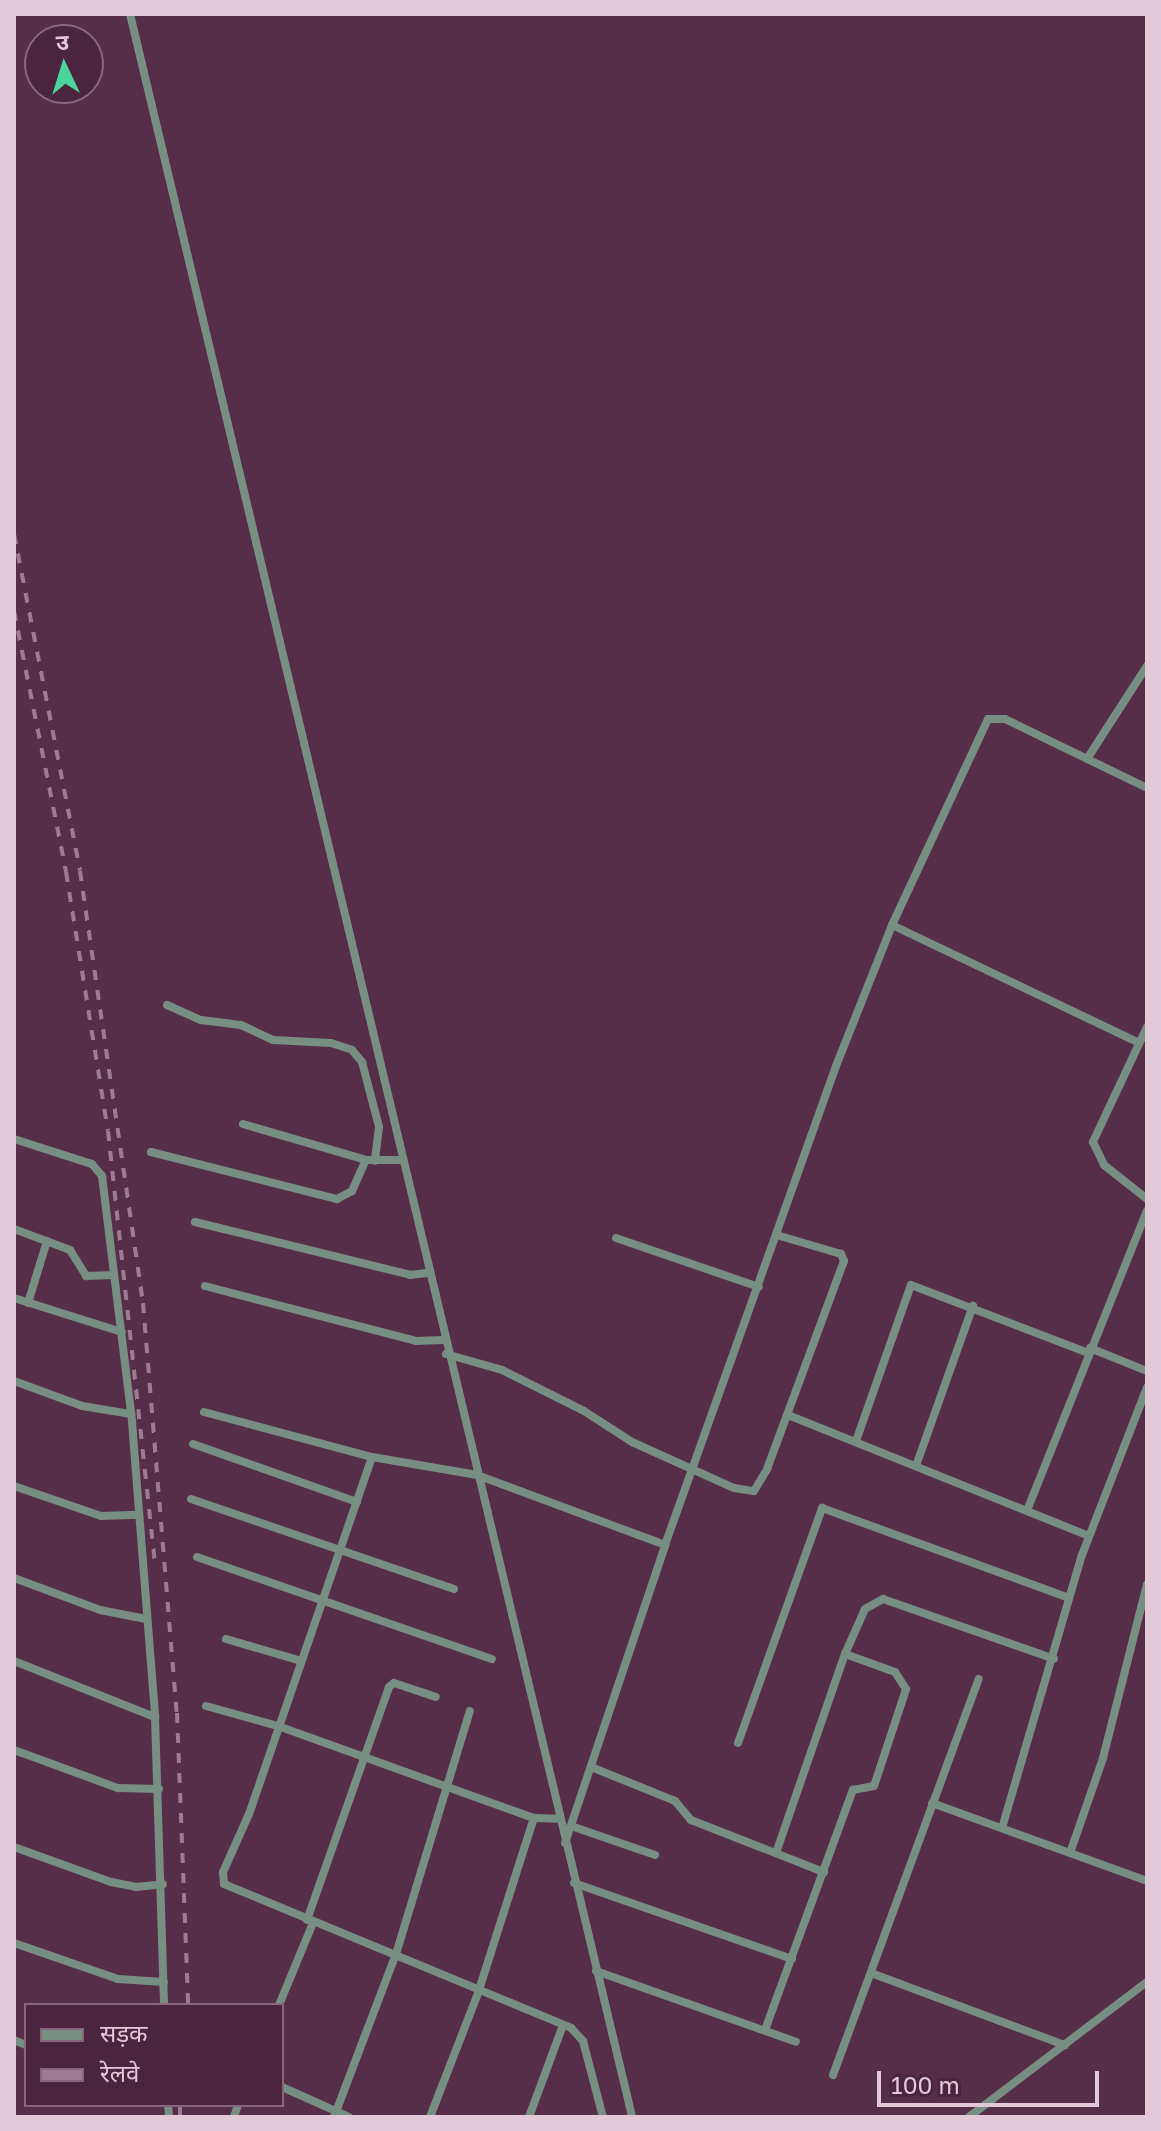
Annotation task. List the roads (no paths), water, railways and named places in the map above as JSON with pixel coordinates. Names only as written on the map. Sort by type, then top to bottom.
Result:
[{"type":"street","points":[[130,14],[394,1161],[446,1354],[470,1475],[632,2116]]},
{"type":"street","points":[[1087,759],[1147,666]]},
{"type":"street","points":[[565,1844],[665,1545],[696,1468],[847,1036],[892,925],[988,719],[1005,719],[1147,788]]},
{"type":"street","points":[[892,925],[1137,1042]]},
{"type":"street","points":[[151,1152],[337,1199],[352,1191],[370,1160],[379,1127],[362,1062],[352,1050],[331,1043],[273,1040],[241,1025],[201,1020],[167,1005]]},
{"type":"street","points":[[1147,1027],[1137,1042],[1093,1142],[1104,1165],[1147,1199]]},
{"type":"street","points":[[243,1124],[370,1160],[394,1161]]},
{"type":"street","points":[[14,1139],[97,1166],[131,1414],[155,1717],[163,1884],[164,2003]]},
{"type":"street","points":[[1028,1508],[1147,1211]]},
{"type":"street","points":[[195,1222],[410,1275],[425,1273]]},
{"type":"street","points":[[14,1229],[75,1253],[86,1276],[114,1275]]},
{"type":"street","points":[[446,1354],[502,1370],[584,1411],[616,1434],[734,1488],[754,1491],[788,1415],[844,1257],[777,1235]]},
{"type":"street","points":[[616,1238],[759,1287]]},
{"type":"street","points":[[28,1303],[47,1241]]},
{"type":"street","points":[[856,1441],[911,1285],[1147,1371]]},
{"type":"street","points":[[205,1286],[428,1341],[442,1340]]},
{"type":"street","points":[[14,1298],[122,1332]]},
{"type":"street","points":[[917,1463],[973,1306]]},
{"type":"street","points":[[14,1381],[82,1406],[131,1414]]},
{"type":"street","points":[[1002,1828],[1089,1536],[1147,1387]]},
{"type":"street","points":[[204,1412],[372,1457],[470,1475],[665,1545]]},
{"type":"street","points":[[788,1415],[917,1463],[1089,1536]]},
{"type":"street","points":[[193,1444],[357,1502]]},
{"type":"street","points":[[372,1457],[325,1600],[223,1879],[227,1888],[396,1954],[478,1993],[563,2025],[583,2041],[603,2117]]},
{"type":"street","points":[[14,1486],[101,1516],[137,1515]]},
{"type":"street","points":[[191,1499],[342,1548],[454,1589]]},
{"type":"street","points":[[738,1743],[822,1508],[1069,1598]]},
{"type":"street","points":[[197,1557],[492,1659]]},
{"type":"street","points":[[14,1578],[100,1610],[146,1619]]},
{"type":"street","points":[[1070,1853],[1103,1758],[1147,1584]]},
{"type":"street","points":[[776,1853],[845,1654],[865,1609],[879,1599],[1054,1659]]},
{"type":"street","points":[[226,1639],[301,1661]]},
{"type":"street","points":[[765,2030],[853,1790],[874,1786],[906,1689],[895,1672],[845,1654]]},
{"type":"street","points":[[14,1661],[155,1717]]},
{"type":"street","points":[[833,2075],[979,1679]]},
{"type":"street","points":[[280,2003],[389,1687],[399,1684],[436,1697]]},
{"type":"street","points":[[206,1706],[278,1726],[537,1819],[557,1819]]},
{"type":"street","points":[[335,2114],[396,1954],[470,1711]]},
{"type":"street","points":[[14,1750],[118,1788],[159,1789]]},
{"type":"street","points":[[591,1767],[680,1804],[691,1820],[824,1872]]},
{"type":"street","points":[[932,1803],[1147,1881]]},
{"type":"street","points":[[430,2117],[478,1993],[537,1819]]},
{"type":"street","points":[[571,1826],[655,1855]]},
{"type":"street","points":[[14,1847],[111,1882],[136,1887],[163,1884]]},
{"type":"street","points":[[574,1883],[792,1959]]},
{"type":"street","points":[[14,1943],[118,1979],[164,1982]]},
{"type":"street","points":[[596,1971],[796,2042]]},
{"type":"street","points":[[871,1973],[1065,2045]]},
{"type":"street","points":[[969,2117],[1147,1982]]},
{"type":"street","points":[[529,2117],[563,2025]]},
{"type":"street","points":[[284,2088],[335,2114],[349,2117]]},
{"type":"railway","points":[[14,534],[80,871],[143,1303],[177,1713],[188,2003]]},
{"type":"railway","points":[[14,611],[66,872],[108,1131],[155,1562]]},
{"type":"railway","points":[[180,2107],[180,2117]]}]
